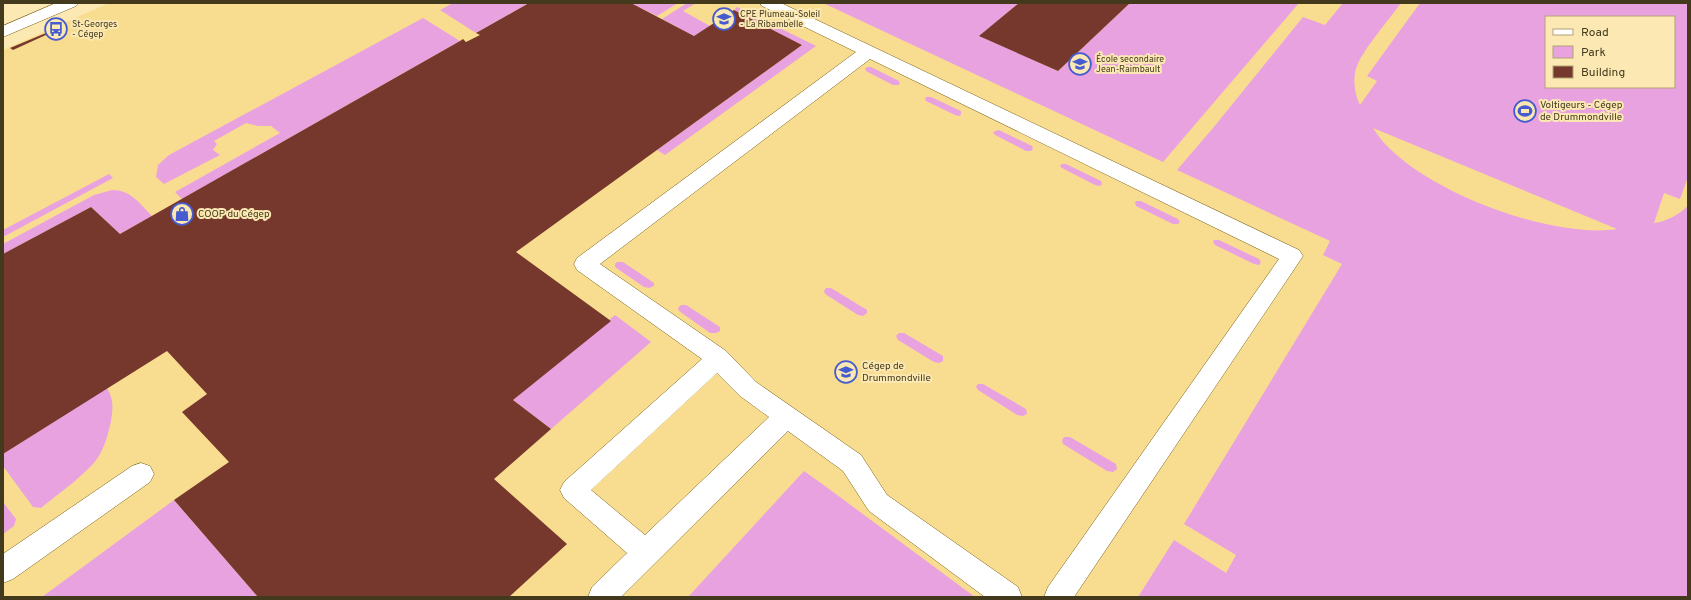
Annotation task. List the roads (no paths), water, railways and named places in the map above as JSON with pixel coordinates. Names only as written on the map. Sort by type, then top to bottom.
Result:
[{"type":"street","points":[[3,32],[70,3]]},
{"type":"street","points":[[768,3],[1292,256],[1058,597]]},
{"type":"street","points":[[869,51],[585,264],[718,358],[748,389],[852,463],[878,503],[1008,597]]},
{"type":"street","points":[[646,553],[572,490],[718,358]]},
{"type":"street","points":[[602,597],[786,417]]},
{"type":"street","points":[[3,570],[141,474]]},
{"type":"place","name":"CPE Plumeau-Soleil - La Ribambelle","points":[[724,19]]},
{"type":"place","name":"St-Georges - Cégep","points":[[56,29]]},
{"type":"place","name":"École secondaire Jean-Raimbault","points":[[1080,64]]},
{"type":"place","name":"Voltigeurs - Cégep de Drummondville","points":[[1525,111]]},
{"type":"place","name":"COOP du Cégep","points":[[182,214]]},
{"type":"place","name":"Cégep de Drummondville","points":[[846,372]]}]
